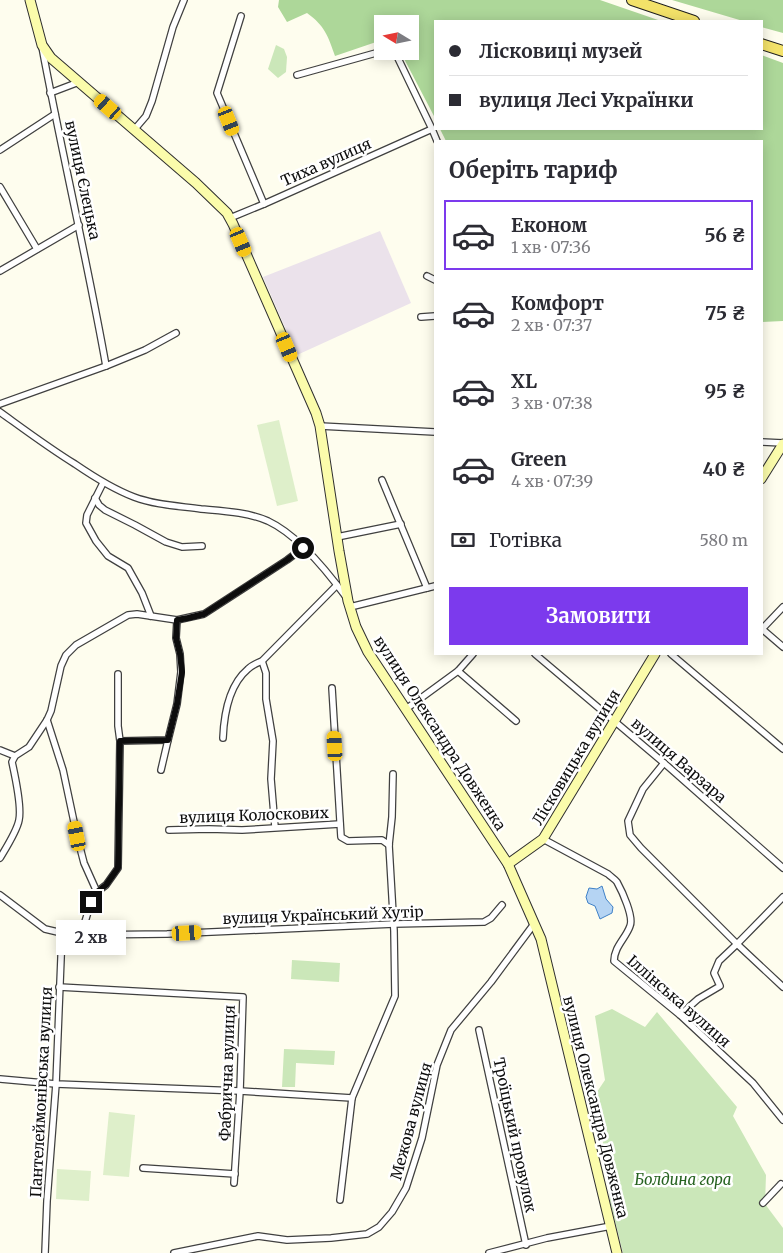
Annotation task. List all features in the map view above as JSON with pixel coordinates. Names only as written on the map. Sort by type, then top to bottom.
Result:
[{"type":"main road","name":"вулиця Єлецька","points":[[30,0],[42,46]]},
{"type":"main road","points":[[632,0],[691,20]]},
{"type":"main road","points":[[763,45],[783,52]]},
{"type":"main road","name":"вулиця Олександра Довженка","points":[[42,46],[51,58],[196,183],[230,218],[316,413],[320,426],[349,604],[356,627],[368,652],[508,864],[541,939],[617,1253]]},
{"type":"main road","points":[[763,476],[783,443]]},
{"type":"main road","name":"Лісковицька вулиця","points":[[508,864],[542,839],[654,655]]},
{"type":"street","points":[[134,130],[146,116],[152,101],[173,27],[184,0]]},
{"type":"street","points":[[241,16],[217,93],[264,204]]},
{"type":"street","name":"вулиця Єлецька","points":[[42,46],[106,366]]},
{"type":"street","points":[[296,75],[374,53]]},
{"type":"street","points":[[399,60],[437,140]]},
{"type":"street","points":[[50,93],[79,82]]},
{"type":"street","points":[[0,150],[55,114]]},
{"type":"street","name":"Тиха вулиця","points":[[230,218],[432,129]]},
{"type":"street","points":[[0,187],[37,249]]},
{"type":"street","points":[[0,271],[79,225]]},
{"type":"street","points":[[427,276],[434,280]]},
{"type":"street","points":[[421,317],[434,316]]},
{"type":"street","points":[[0,404],[106,366],[145,350],[176,333]]},
{"type":"street","points":[[0,412],[103,483],[135,498],[164,505],[256,517],[269,522],[288,533],[329,574],[349,604],[434,586]]},
{"type":"street","points":[[320,426],[434,432]]},
{"type":"street","points":[[763,442],[783,443]]},
{"type":"street","points":[[382,480],[427,588]]},
{"type":"street","points":[[103,483],[87,515],[86,523],[96,541],[108,556],[128,568],[142,593],[151,616]]},
{"type":"street","points":[[95,498],[105,510],[166,542],[182,547],[202,546]]},
{"type":"street","points":[[337,537],[400,524]]},
{"type":"street","points":[[0,858],[11,840],[19,820],[19,804],[12,762],[15,756],[29,746],[48,720],[61,666],[66,655],[76,645],[128,615],[137,614],[177,620],[204,614],[303,548]]},
{"type":"street","points":[[223,738],[228,706],[241,676],[250,667],[262,661],[337,585]]},
{"type":"street","points":[[763,628],[783,607]]},
{"type":"street","points":[[161,770],[177,704],[182,672],[176,638],[177,620]]},
{"type":"street","points":[[763,630],[783,647]]},
{"type":"street","points":[[406,709],[458,671],[472,655]]},
{"type":"street","name":"вулиця Варзара","points":[[536,655],[664,763],[783,868]]},
{"type":"street","points":[[672,655],[783,749]]},
{"type":"street","points":[[262,661],[266,673],[266,698],[273,741],[271,779],[275,827]]},
{"type":"street","points":[[458,671],[516,721]]},
{"type":"street","points":[[81,935],[91,902],[97,892],[106,885],[118,868],[120,741],[118,726],[118,674]]},
{"type":"street","points":[[332,688],[341,837],[348,841],[382,840],[389,845]]},
{"type":"street","points":[[48,720],[63,770],[84,863],[97,892]]},
{"type":"street","points":[[120,741],[168,740]]},
{"type":"street","points":[[0,750],[15,756]]},
{"type":"street","points":[[664,763],[643,789],[628,821],[630,835],[737,944],[783,987]]},
{"type":"street","points":[[340,1200],[352,1098],[395,996],[394,924],[389,845],[393,774]]},
{"type":"street","name":"вулиця Колоскових","points":[[169,830],[242,830],[340,824]]},
{"type":"street","name":"Іллінська вулиця","points":[[542,839],[608,874],[616,881],[626,900],[632,922],[614,954],[614,961],[680,1015],[753,1083],[783,1120]]},
{"type":"street","name":"вулиця Український Хутір","points":[[0,895],[45,929],[81,935],[168,934],[484,922],[491,918],[502,905]]},
{"type":"street","points":[[680,1015],[698,999],[720,986],[714,973],[719,961],[783,897]]},
{"type":"street","name":"Межова вулиця","points":[[174,1253],[258,1236],[287,1240],[331,1238],[367,1234],[379,1227],[392,1212],[406,1188],[422,1138],[437,1065],[451,1030],[491,982],[534,924]]},
{"type":"street","name":"Пантелеймонівська вулиця","points":[[45,1253],[56,1084],[62,933]]},
{"type":"street","name":"Фабрична вулиця","points":[[59,987],[243,997],[240,1091],[234,1183]]},
{"type":"street","name":"Троїцький провулок","points":[[479,1030],[526,1245]]},
{"type":"street","points":[[0,1079],[56,1084],[240,1091],[352,1098]]},
{"type":"street","points":[[143,1168],[235,1174]]},
{"type":"street","points":[[763,1203],[782,1184]]},
{"type":"street","points":[[489,1253],[526,1245],[547,1238],[611,1226]]},
{"type":"shaded area","points":[[380,231],[411,303],[297,355],[263,277]]},
{"type":"green space","points":[[279,0],[600,0],[658,20],[434,20],[434,116],[405,60],[419,60],[419,15],[374,15],[374,43],[335,56],[322,27],[307,13],[287,22],[278,7]]},
{"type":"green space","points":[[672,0],[783,0],[783,33],[763,28],[763,20],[740,20]]},
{"type":"green space","points":[[276,45],[284,49],[287,57],[286,72],[278,78],[268,69]]},
{"type":"green space","points":[[763,56],[783,63],[783,321],[763,322],[763,140],[446,140],[440,130],[763,130]]},
{"type":"green space","points":[[279,420],[298,501],[277,506],[257,425]]},
{"type":"green space","points":[[292,960],[340,963],[339,982],[291,979]]},
{"type":"green space","name":"Болдина гора","points":[[612,1009],[645,1027],[657,1012],[737,1107],[733,1116],[766,1175],[765,1204],[783,1228],[783,1253],[623,1253],[610,1201],[597,1092],[605,1080],[595,1016]]},
{"type":"green space","points":[[284,1049],[335,1051],[334,1065],[296,1063],[295,1087],[282,1087]]},
{"type":"green space","points":[[109,1112],[135,1115],[129,1177],[103,1175]]},
{"type":"green space","points":[[57,1169],[91,1171],[89,1201],[56,1199]]},
{"type":"water","points":[[602,886],[606,899],[613,907],[612,913],[600,919],[595,906],[588,903],[586,897],[589,888],[597,889]]},
{"type":"route","points":[[91,902],[97,892],[106,885],[118,868],[120,741],[168,740],[177,704],[182,672],[176,638],[177,620],[204,614],[303,548]]}]
